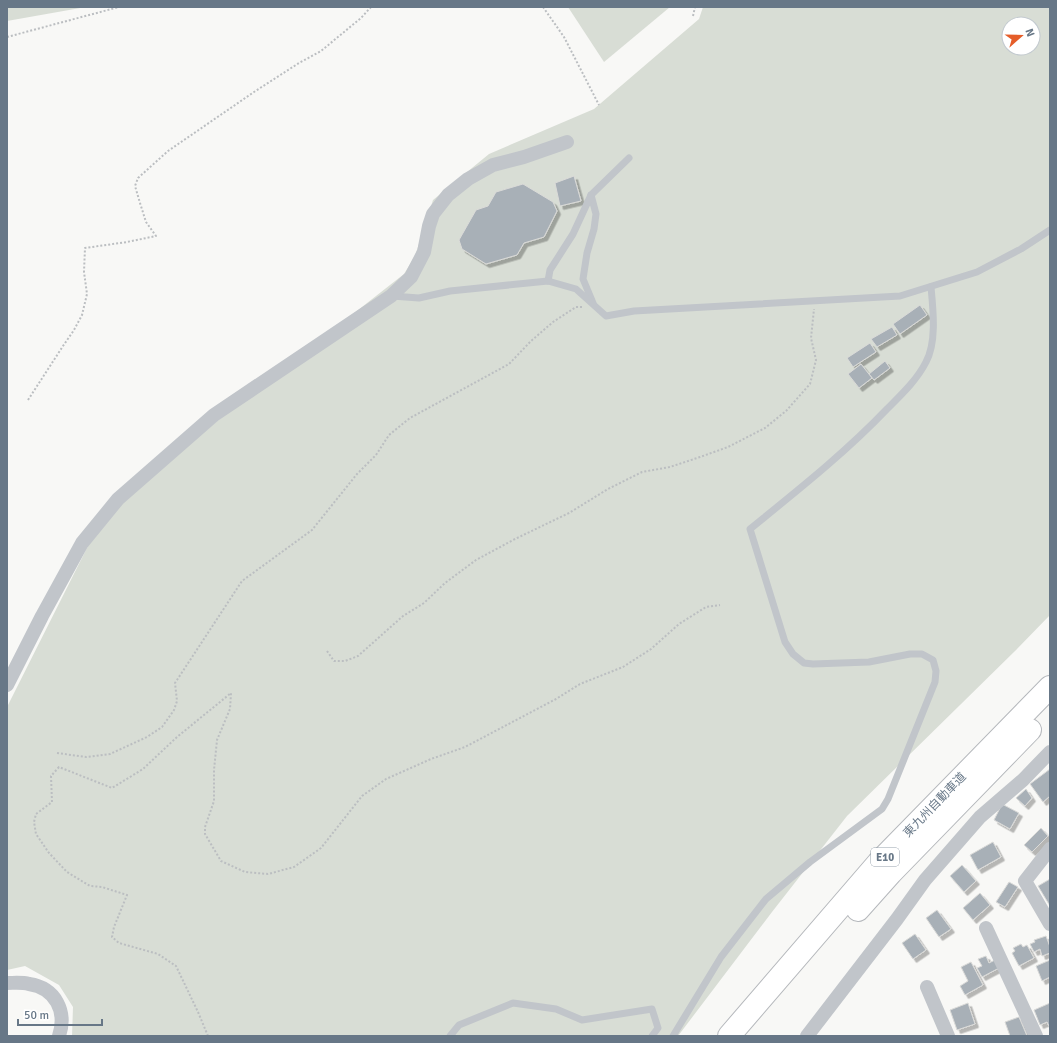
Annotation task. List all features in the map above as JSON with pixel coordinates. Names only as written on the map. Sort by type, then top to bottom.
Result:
[{"type":"highway","name":"東九州自動車道","points":[[729,1036],[878,863],[1050,687]]},
{"type":"highway","name":"東九州自動車道","points":[[747,1036],[891,873],[1050,709]]},
{"type":"street","points":[[7,685],[42,616],[82,543],[118,499],[214,415],[391,296],[410,277],[421,259],[433,214],[448,194],[468,179],[493,165],[524,157],[567,142]]},
{"type":"street","points":[[807,1036],[925,880],[980,818],[1023,780],[1050,752]]},
{"type":"street","points":[[1050,849],[1025,881],[1050,924]]},
{"type":"street","points":[[986,928],[1036,1036]]},
{"type":"street","points":[[7,983],[29,984],[44,989],[54,996],[61,1010],[61,1028],[58,1036]]},
{"type":"street","points":[[927,987],[948,1036]]},
{"type":"lane","points":[[548,281],[550,270],[573,234],[592,195],[629,158]]},
{"type":"lane","points":[[592,195],[596,214],[583,279],[593,306]]},
{"type":"lane","points":[[391,296],[419,298],[450,291],[548,281],[576,289],[593,306],[606,316],[634,311],[815,302],[900,296],[977,272],[1021,249],[1050,230]]},
{"type":"lane","points":[[673,1036],[721,957],[766,900],[810,862],[882,809],[888,799],[935,682],[936,671],[933,660],[922,654],[910,654],[869,662],[813,664],[804,663],[793,654],[785,642],[750,528],[827,467],[874,423],[909,387],[927,362],[932,343],[933,317],[931,287]]},
{"type":"lane","points":[[450,1036],[460,1025],[513,1003],[556,1009],[582,1020],[652,1009],[658,1028],[652,1036]]},
{"type":"path","points":[[7,38],[119,7]]},
{"type":"path","points":[[28,400],[74,330],[82,315],[87,294],[84,272],[85,248],[156,236],[146,222],[140,203],[135,186],[138,178],[168,151],[254,92],[299,63],[321,51],[361,18],[371,7]]},
{"type":"path","points":[[543,7],[564,37],[599,105]]},
{"type":"path","points":[[693,16],[696,7]]},
{"type":"path","points":[[327,651],[334,661],[345,662],[358,656],[403,616],[424,603],[445,583],[476,560],[569,513],[608,489],[642,472],[670,466],[728,447],[765,428],[786,411],[810,384],[816,360],[811,338],[815,302]]},
{"type":"path","points":[[57,753],[86,757],[110,754],[130,746],[162,727],[174,710],[177,701],[176,683],[242,581],[312,530],[357,474],[376,455],[389,435],[410,418],[509,364],[531,341],[553,322],[576,308],[593,306]]},
{"type":"path","points":[[208,1036],[176,966],[158,954],[119,943],[112,938],[114,927],[127,895],[90,886],[67,872],[49,852],[36,834],[34,822],[36,814],[52,802],[51,776],[59,767],[112,788],[143,769],[177,737],[231,693],[230,709],[217,740],[214,770],[214,801],[205,828],[205,834],[221,861],[227,864],[245,872],[268,874],[281,871],[294,867],[321,848],[362,796],[386,780],[431,759],[465,747],[556,699],[580,684],[623,667],[651,649],[679,624],[706,607],[720,605]]},
{"type":"shaded area","points":[[7,7],[86,7],[7,21]]},
{"type":"shaded area","points":[[568,7],[670,7],[604,62]]},
{"type":"shaded area","points":[[703,7],[1050,7],[1050,615],[847,816],[678,1036],[72,1036],[73,1007],[59,985],[25,966],[7,970],[7,707],[92,538],[121,501],[222,417],[404,274],[415,256],[433,200],[489,154],[594,109],[699,19]]},
{"type":"building","points":[[574,176],[581,201],[560,206],[555,183]]},
{"type":"building","points":[[523,184],[553,202],[557,211],[544,237],[524,243],[517,255],[486,264],[462,249],[459,240],[476,210],[488,206],[496,192]]},
{"type":"building","points":[[920,305],[927,315],[900,334],[893,324]]},
{"type":"building","points":[[892,327],[897,335],[877,347],[871,339]]},
{"type":"building","points":[[870,343],[876,352],[853,367],[847,358]]},
{"type":"building","points":[[885,361],[890,368],[874,380],[869,374]]},
{"type":"building","points":[[861,364],[872,378],[859,388],[848,374]]},
{"type":"building","points":[[1050,769],[1050,796],[1043,802],[1030,784]]},
{"type":"building","points":[[1026,789],[1032,798],[1025,806],[1016,798]]},
{"type":"building","points":[[1002,804],[1019,813],[1010,829],[994,820]]},
{"type":"building","points":[[1041,828],[1048,836],[1032,852],[1024,845]]},
{"type":"building","points":[[993,842],[1001,857],[978,870],[970,855]]},
{"type":"building","points":[[962,865],[976,881],[964,892],[950,876]]},
{"type":"building","points":[[1050,879],[1050,906],[1038,886]]},
{"type":"building","points":[[1009,882],[1018,887],[1005,907],[996,902]]},
{"type":"building","points":[[980,893],[990,905],[973,920],[963,908]]},
{"type":"building","points":[[937,910],[951,929],[939,937],[926,918]]},
{"type":"building","points":[[915,934],[926,950],[913,959],[902,943]]},
{"type":"building","points":[[1046,936],[1050,947],[1050,953],[1042,956],[1040,949],[1034,952],[1030,944],[1035,942],[1034,940]]},
{"type":"building","points":[[1021,944],[1023,947],[1027,945],[1034,958],[1019,966],[1012,953],[1015,951],[1013,948]]},
{"type":"building","points":[[986,956],[989,963],[995,960],[999,968],[982,977],[977,968],[982,966],[978,959]]},
{"type":"building","points":[[1050,960],[1050,977],[1042,981],[1036,966]]},
{"type":"building","points":[[971,962],[983,985],[965,995],[960,986],[968,981],[961,967]]},
{"type":"building","points":[[968,1003],[975,1024],[957,1030],[950,1010]]},
{"type":"building","points":[[1050,1003],[1050,1026],[1047,1022],[1040,1025],[1034,1010]]},
{"type":"building","points":[[1019,1017],[1027,1036],[1010,1036],[1005,1022]]}]
